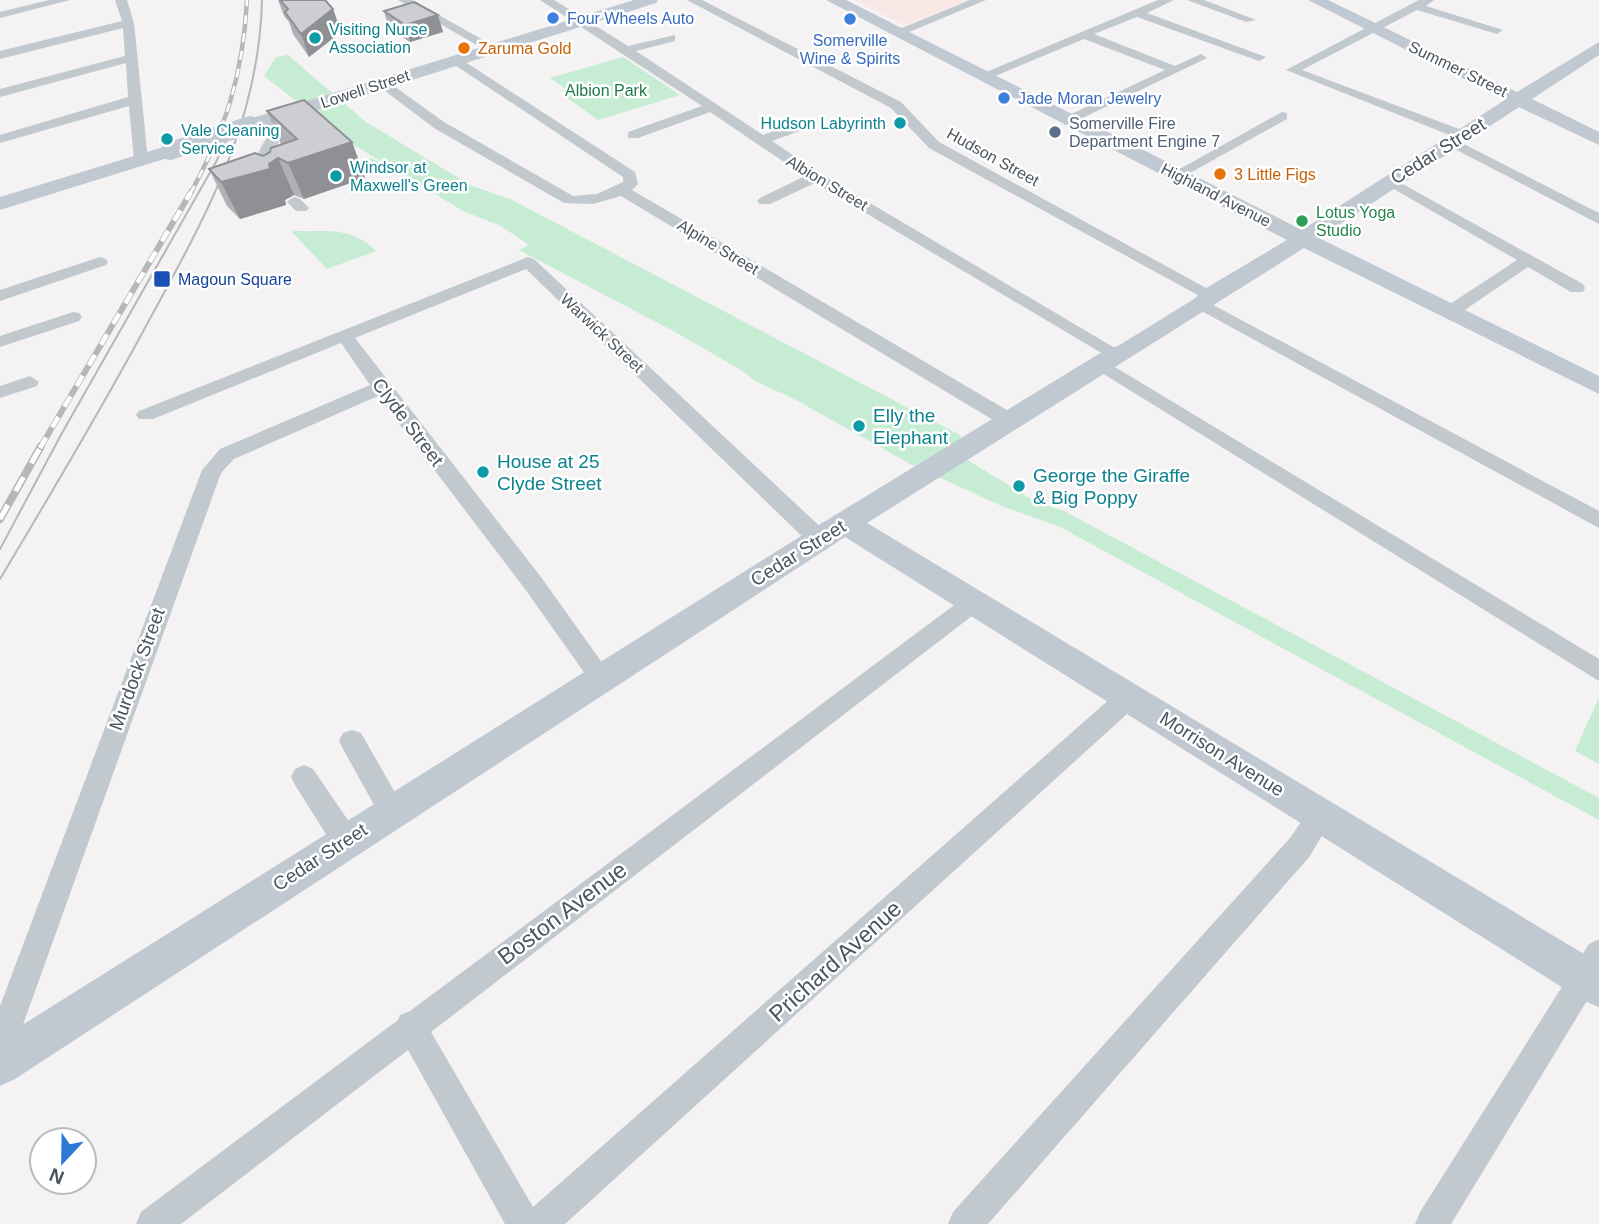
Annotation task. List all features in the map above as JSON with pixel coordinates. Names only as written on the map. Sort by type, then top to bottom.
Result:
[{"type":"street","points":[[0,15],[64,0]]},
{"type":"street","points":[[121,0],[128,23],[141,160]]},
{"type":"street","points":[[404,0],[495,50]]},
{"type":"street","name":"Albion Street","points":[[546,0],[583,21],[816,177],[1599,671]]},
{"type":"street","name":"Lowell Street","points":[[0,204],[650,0]]},
{"type":"street","name":"Hudson Street","points":[[693,0],[896,105],[904,110],[923,136],[934,145],[1206,300]]},
{"type":"street","name":"Highland Avenue","points":[[834,0],[1176,175],[1599,386]]},
{"type":"street","points":[[898,32],[980,0]]},
{"type":"street","points":[[1193,0],[1250,20]]},
{"type":"street","name":"Summer Street","points":[[1316,0],[1599,139]]},
{"type":"street","points":[[1428,0],[1292,70],[1457,139],[1599,219]]},
{"type":"street","points":[[983,76],[1161,1]]},
{"type":"street","points":[[1415,6],[1497,30]]},
{"type":"street","points":[[1137,13],[1260,57]]},
{"type":"street","points":[[0,55],[128,23]]},
{"type":"street","points":[[1085,34],[1175,70]]},
{"type":"street","points":[[626,50],[671,37]]},
{"type":"street","name":"Cedar Street","points":[[0,1064],[832,531],[1108,359],[1127,351],[1599,47]]},
{"type":"street","points":[[0,93],[131,58]]},
{"type":"street","points":[[1070,120],[1200,58]]},
{"type":"street","points":[[382,84],[439,125],[569,201],[582,202],[622,190],[631,184],[630,175],[456,60]]},
{"type":"street","points":[[0,139],[134,100]]},
{"type":"street","points":[[633,135],[710,108]]},
{"type":"street","points":[[1176,175],[1282,116]]},
{"type":"street","points":[[269,120],[279,133],[266,146],[261,162],[268,177],[278,186]]},
{"type":"street","points":[[760,141],[811,122]]},
{"type":"street","points":[[765,201],[816,177]]},
{"type":"street","points":[[1390,180],[1577,288]]},
{"type":"street","name":"Alpine Street","points":[[622,190],[1010,421]]},
{"type":"street","points":[[1450,312],[1528,260]]},
{"type":"street","points":[[0,296],[47,272],[100,262]]},
{"type":"street","name":"Warwick Street","points":[[344,335],[528,262],[832,531]]},
{"type":"street","points":[[1206,300],[1599,520]]},
{"type":"street","points":[[0,342],[73,317]]},
{"type":"street","points":[[146,415],[344,335]]},
{"type":"street","name":"Clyde Street","points":[[344,335],[533,583],[601,678]]},
{"type":"street","points":[[0,392],[30,382]]},
{"type":"street","name":"Murdock Street","points":[[0,1047],[212,470],[227,454],[381,387]]},
{"type":"street","name":"Morrison Avenue","points":[[832,531],[973,603],[1321,815],[1594,972]]},
{"type":"street","name":"Boston Avenue","points":[[153,1224],[973,603]]},
{"type":"street","name":"Prichard Avenue","points":[[540,1224],[1129,696]]},
{"type":"street","points":[[352,741],[392,812]]},
{"type":"street","points":[[304,777],[346,841]]},
{"type":"street","points":[[965,1224],[1300,847],[1321,815]]},
{"type":"street","points":[[1432,1224],[1594,972]]},
{"type":"street","points":[[411,1027],[524,1224]]},
{"type":"shaded area","points":[[854,0],[969,0],[904,25]]},
{"type":"green space","points":[[288,55],[366,122],[472,186],[510,199],[960,435],[966,459],[1036,502],[1064,511],[1599,798],[1599,820],[1060,527],[1004,507],[912,465],[796,400],[757,382],[677,333],[519,250],[529,245],[501,226],[463,211],[386,164],[377,171],[359,163],[370,158],[384,163],[349,142],[264,76],[276,57]]},
{"type":"green space","name":"Albion Park","points":[[623,57],[680,95],[598,120],[566,97],[573,94],[550,78]]},
{"type":"green space","points":[[292,232],[348,234],[367,243],[376,251],[327,269]]},
{"type":"green space","points":[[1599,697],[1599,764],[1575,751]]},
{"type":"building","points":[[280,0],[325,0],[333,9],[301,34]]},
{"type":"building","points":[[414,2],[438,15],[405,25],[384,11]]},
{"type":"building","points":[[304,100],[352,142],[288,163],[278,158],[269,164],[270,169],[221,182],[209,169],[255,153],[263,156],[270,152],[271,148],[297,139],[267,111]]},
{"type":"tram line","points":[[0,579],[111,390],[168,286],[225,170],[251,89],[259,46],[262,0]]},
{"type":"tram line","points":[[0,549],[62,433],[216,162],[230,132]]},
{"type":"railway","points":[[190,194],[214,146],[237,77],[247,0]]},
{"type":"railway","points":[[40,448],[191,192]]},
{"type":"railway","points":[[0,519],[41,446]]},
{"type":"place","name":"Four Wheels Auto","points":[[553,18]]},
{"type":"place","name":"Somerville Wine & Spirits","points":[[850,19]]},
{"type":"place","name":"Visiting Nurse Association","points":[[315,38]]},
{"type":"place","name":"Zaruma Gold","points":[[464,48]]},
{"type":"place","name":"Jade Moran Jewelry","points":[[1004,98]]},
{"type":"place","name":"Hudson Labyrinth","points":[[900,123]]},
{"type":"place","name":"Somerville Fire Department Engine 7","points":[[1055,132]]},
{"type":"place","name":"Vale Cleaning Service","points":[[167,139]]},
{"type":"place","name":"3 Little Figs","points":[[1220,174]]},
{"type":"place","name":"Windsor at Maxwell's Green","points":[[336,176]]},
{"type":"place","name":"Lotus Yoga Studio","points":[[1302,221]]},
{"type":"place","name":"Magoun Square","points":[[162,279]]},
{"type":"place","name":"Elly the Elephant","points":[[859,426]]},
{"type":"place","name":"House at 25 Clyde Street","points":[[483,472]]},
{"type":"place","name":"George the Giraffe & Big Poppy","points":[[1019,486]]}]
